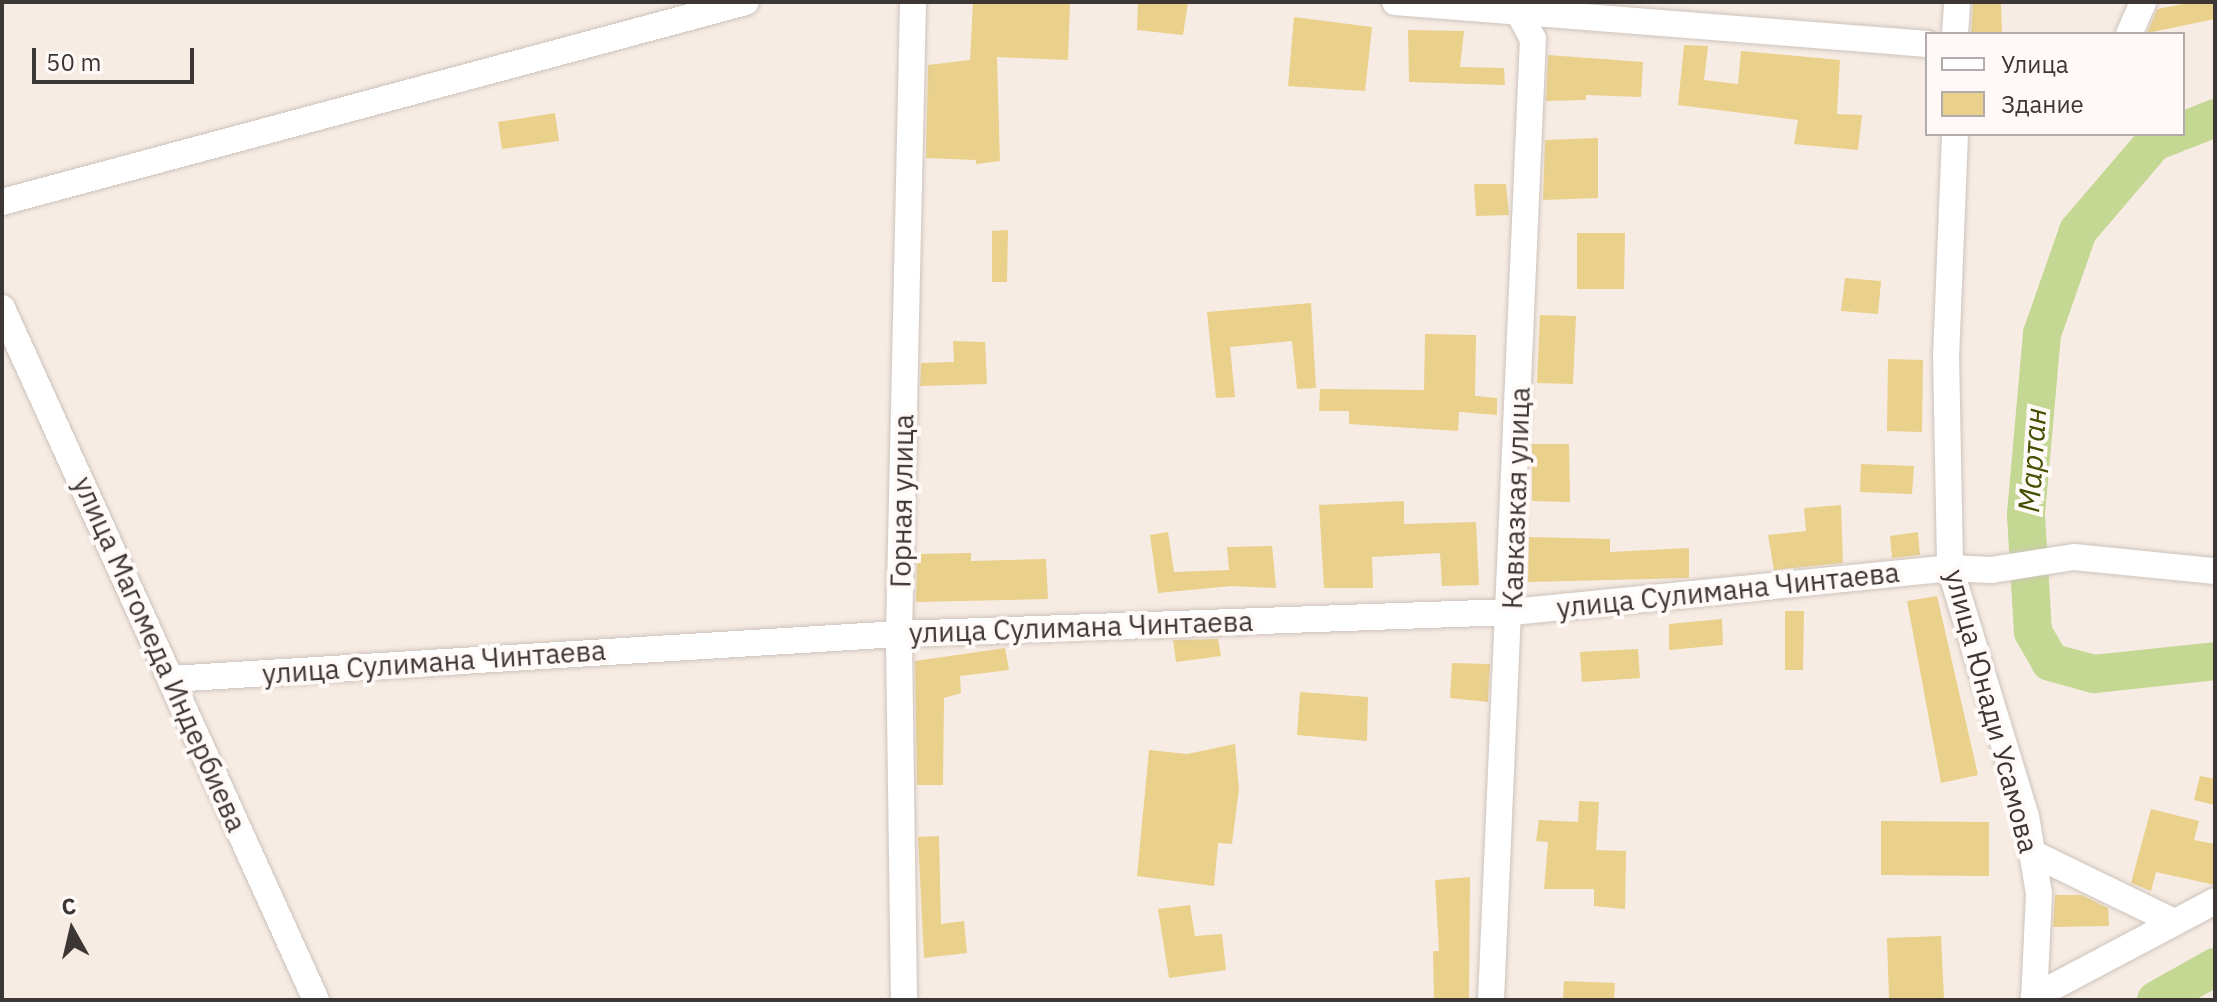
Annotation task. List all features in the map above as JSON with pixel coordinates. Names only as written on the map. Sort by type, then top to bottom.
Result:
[{"type":"street","points":[[2,202],[746,2]]},
{"type":"street","name":"Горная улица","points":[[904,1000],[899,634],[913,2]]},
{"type":"street","points":[[1395,2],[1514,8],[1925,44]]},
{"type":"street","points":[[1955,32],[1957,2]]},
{"type":"street","points":[[2130,32],[2143,2]]},
{"type":"street","name":"Кавказкая улица","points":[[1491,1000],[1512,612],[1533,39],[1514,8]]},
{"type":"street","name":"улица Юнади Усамова","points":[[1957,136],[1946,354],[1950,568],[1962,619],[1991,690],[2032,853],[2039,894],[2034,999]]},
{"type":"street","name":"улица Магомеда Индербиева","points":[[2,308],[316,1000]]},
{"type":"street","name":"улица Сулимана Чинтаева","points":[[171,679],[899,634],[1512,612],[1950,568],[1991,570],[2074,557],[2215,571]]},
{"type":"street","points":[[2032,853],[2174,922]]},
{"type":"street","points":[[2034,999],[2215,901]]},
{"type":"building","points":[[973,2],[1070,2],[1068,60],[997,57],[1000,161],[976,164],[976,160],[926,158],[928,65],[970,60]]},
{"type":"building","points":[[1138,2],[1188,2],[1183,35],[1137,30]]},
{"type":"building","points":[[1973,2],[2001,2],[2002,32],[1971,32]]},
{"type":"building","points":[[2194,2],[2215,2],[2215,19],[2147,32],[2157,9]]},
{"type":"building","points":[[1294,17],[1372,27],[1365,91],[1288,86]]},
{"type":"building","points":[[1408,30],[1464,31],[1460,67],[1504,68],[1505,85],[1409,82]]},
{"type":"building","points":[[1684,45],[1708,46],[1704,80],[1738,84],[1741,51],[1840,60],[1837,114],[1862,115],[1858,150],[1794,144],[1798,120],[1678,105]]},
{"type":"building","points":[[1548,55],[1643,62],[1641,97],[1586,95],[1586,100],[1546,101]]},
{"type":"building","points":[[555,113],[559,141],[502,149],[498,122]]},
{"type":"building","points":[[1598,138],[1598,198],[1543,200],[1545,140]]},
{"type":"building","points":[[1474,184],[1506,184],[1509,215],[1476,216]]},
{"type":"building","points":[[1008,230],[1007,282],[992,282],[992,231]]},
{"type":"building","points":[[1577,233],[1625,233],[1624,289],[1577,289]]},
{"type":"building","points":[[1845,278],[1881,281],[1878,314],[1841,311]]},
{"type":"building","points":[[1311,303],[1316,388],[1297,389],[1292,341],[1230,347],[1235,397],[1216,398],[1207,312]]},
{"type":"building","points":[[1540,315],[1576,316],[1573,384],[1537,383]]},
{"type":"building","points":[[1425,334],[1476,335],[1475,396],[1497,398],[1497,415],[1459,412],[1458,431],[1349,424],[1349,411],[1319,411],[1320,389],[1424,390]]},
{"type":"building","points":[[953,341],[985,342],[987,384],[920,386],[921,363],[954,362]]},
{"type":"building","points":[[1888,359],[1923,360],[1922,432],[1887,431]]},
{"type":"building","points":[[1532,444],[1569,444],[1570,502],[1532,501]]},
{"type":"building","points":[[1861,464],[1914,466],[1912,494],[1860,492]]},
{"type":"building","points":[[1404,501],[1404,524],[1476,522],[1479,585],[1442,586],[1440,553],[1372,557],[1373,588],[1324,588],[1319,505]]},
{"type":"building","points":[[1841,505],[1843,563],[1774,570],[1768,535],[1806,531],[1804,508]]},
{"type":"building","points":[[1168,532],[1174,572],[1229,570],[1227,547],[1272,546],[1276,588],[1231,586],[1158,593],[1150,535]]},
{"type":"building","points":[[1918,532],[1920,555],[1892,558],[1890,536]]},
{"type":"building","points":[[1529,537],[1610,539],[1610,552],[1689,548],[1689,578],[1528,582]]},
{"type":"building","points":[[971,553],[971,561],[1046,559],[1048,599],[916,602],[917,554]]},
{"type":"building","points":[[1937,596],[1978,775],[1941,783],[1907,601]]},
{"type":"building","points":[[1785,611],[1804,611],[1803,670],[1785,670]]},
{"type":"building","points":[[1722,619],[1723,645],[1669,650],[1669,624]]},
{"type":"building","points":[[1218,639],[1221,656],[1176,662],[1173,640]]},
{"type":"building","points":[[1005,648],[1009,670],[960,676],[961,693],[944,698],[943,785],[917,785],[915,661]]},
{"type":"building","points":[[1638,649],[1640,678],[1582,682],[1580,652]]},
{"type":"building","points":[[1452,663],[1490,664],[1488,702],[1450,698]]},
{"type":"building","points":[[1300,692],[1368,697],[1367,741],[1297,735]]},
{"type":"building","points":[[1235,744],[1239,789],[1232,844],[1218,843],[1214,886],[1137,876],[1149,750],[1187,754]]},
{"type":"building","points":[[2200,776],[2215,779],[2215,805],[2194,800]]},
{"type":"building","points":[[1579,801],[1599,802],[1596,850],[1626,851],[1625,909],[1594,906],[1594,889],[1544,889],[1548,842],[1536,841],[1539,820],[1578,822]]},
{"type":"building","points":[[2151,809],[2199,821],[2194,840],[2215,844],[2215,885],[2156,872],[2151,891],[2131,883]]},
{"type":"building","points":[[1881,821],[1989,822],[1989,876],[1881,875]]},
{"type":"building","points":[[939,836],[941,924],[964,921],[967,953],[924,958],[918,837]]},
{"type":"building","points":[[1470,877],[1469,1000],[1434,1000],[1433,951],[1439,951],[1435,880]]},
{"type":"building","points":[[2055,895],[2082,895],[2108,908],[2109,926],[2053,927]]},
{"type":"building","points":[[1190,905],[1195,936],[1222,934],[1226,970],[1169,978],[1158,909]]},
{"type":"building","points":[[1941,936],[1944,999],[1889,1000],[1887,938]]},
{"type":"building","points":[[1564,981],[1615,983],[1614,1000],[1563,1000]]},
{"type":"waterway","name":"Мартан","points":[[2185,130],[2215,118]]},
{"type":"waterway","name":"Мартан","points":[[2170,136],[2154,142],[2078,231],[2042,334],[2026,515],[2033,632],[2050,662],[2094,674],[2215,661]]},
{"type":"waterway","points":[[2156,1000],[2215,967]]}]
